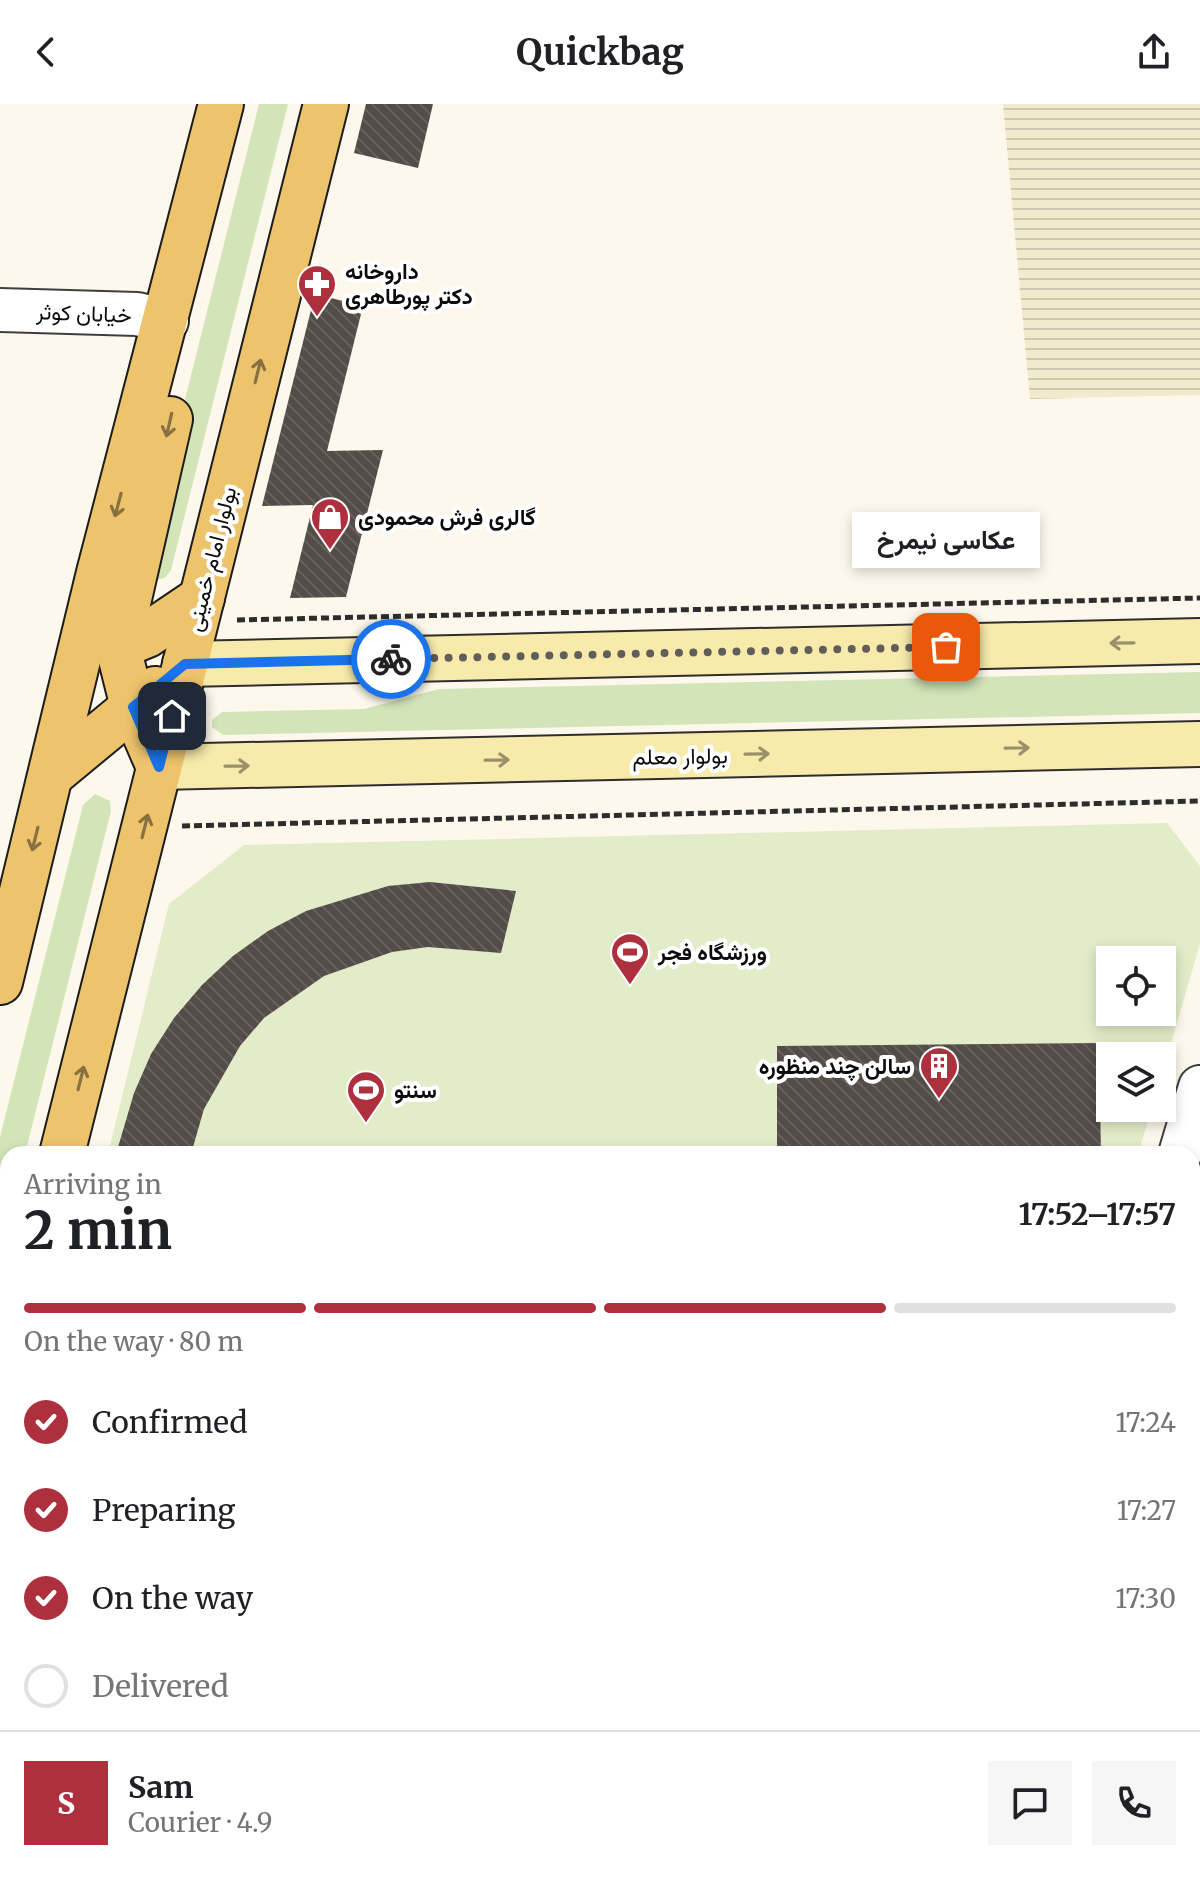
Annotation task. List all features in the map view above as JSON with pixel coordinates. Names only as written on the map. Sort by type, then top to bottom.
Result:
[{"type":"main road","points":[[0,982],[99,573],[221,104]]},
{"type":"main road","points":[[159,767],[133,707],[118,647],[244,104]]},
{"type":"main road","name":"بولوار امام خمینی","points":[[64,1146],[185,664],[215,609],[326,104]]},
{"type":"main road","points":[[118,647],[215,609]]},
{"type":"main road","points":[[51,775],[185,664],[1200,641]]},
{"type":"main road","name":"بولوار معلم","points":[[159,767],[1200,744]]},
{"type":"street","name":"خیابان کوثر","points":[[0,310],[137,314],[167,321]]},
{"type":"street","points":[[1182,1146],[1200,1087]]},
{"type":"path","points":[[215,609],[1200,598]]},
{"type":"path","points":[[177,826],[1200,801]]},
{"type":"shaded area","points":[[1003,104],[1200,104],[1200,395],[1030,399]]},
{"type":"green space","points":[[259,104],[288,104],[171,570],[165,578],[154,580],[144,563]]},
{"type":"green space","points":[[1200,672],[1200,713],[223,735],[212,727],[212,720],[222,712],[364,709],[439,689]]},
{"type":"green space","points":[[95,794],[110,801],[111,811],[27,1146],[0,1146],[0,1137],[83,805]]},
{"type":"green space","name":"ورزشگاه فجر","points":[[1167,823],[1200,866],[1200,944],[1171,1042],[1096,1042],[1096,1122],[1148,1122],[1140,1146],[110,1146],[169,904],[244,845]]},
{"type":"building","points":[[366,104],[433,104],[418,168],[354,153]]},
{"type":"building","points":[[315,294],[363,306],[327,451],[383,450],[346,597],[290,598],[313,505],[262,506]]},
{"type":"building","points":[[430,882],[516,891],[501,953],[428,947],[392,952],[324,976],[264,1018],[240,1046],[204,1109],[193,1146],[118,1146],[134,1093],[151,1054],[174,1018],[202,985],[233,956],[268,931],[306,911],[388,886]]},
{"type":"building","name":"سالن چند منظوره","points":[[1096,1043],[1096,1122],[1100,1122],[1101,1146],[777,1146],[777,1046]]},
{"type":"way so far","points":[[391,659],[946,647]]},
{"type":"place","name":"داروخانه دکتر پورطاهری","points":[[317,318]]},
{"type":"place","name":"گالری فرش محمودی","points":[[330,551]]},
{"type":"place","name":"عکاسی نیمرخ","points":[[946,647]]},
{"type":"place","name":"ورزشگاه فجر","points":[[630,986]]},
{"type":"place","name":"سالن چند منظوره","points":[[939,1100]]},
{"type":"place","name":"سنتو","points":[[366,1124]]},
{"type":"route","points":[[172,716],[159,767],[133,707],[185,664],[391,659]]}]
